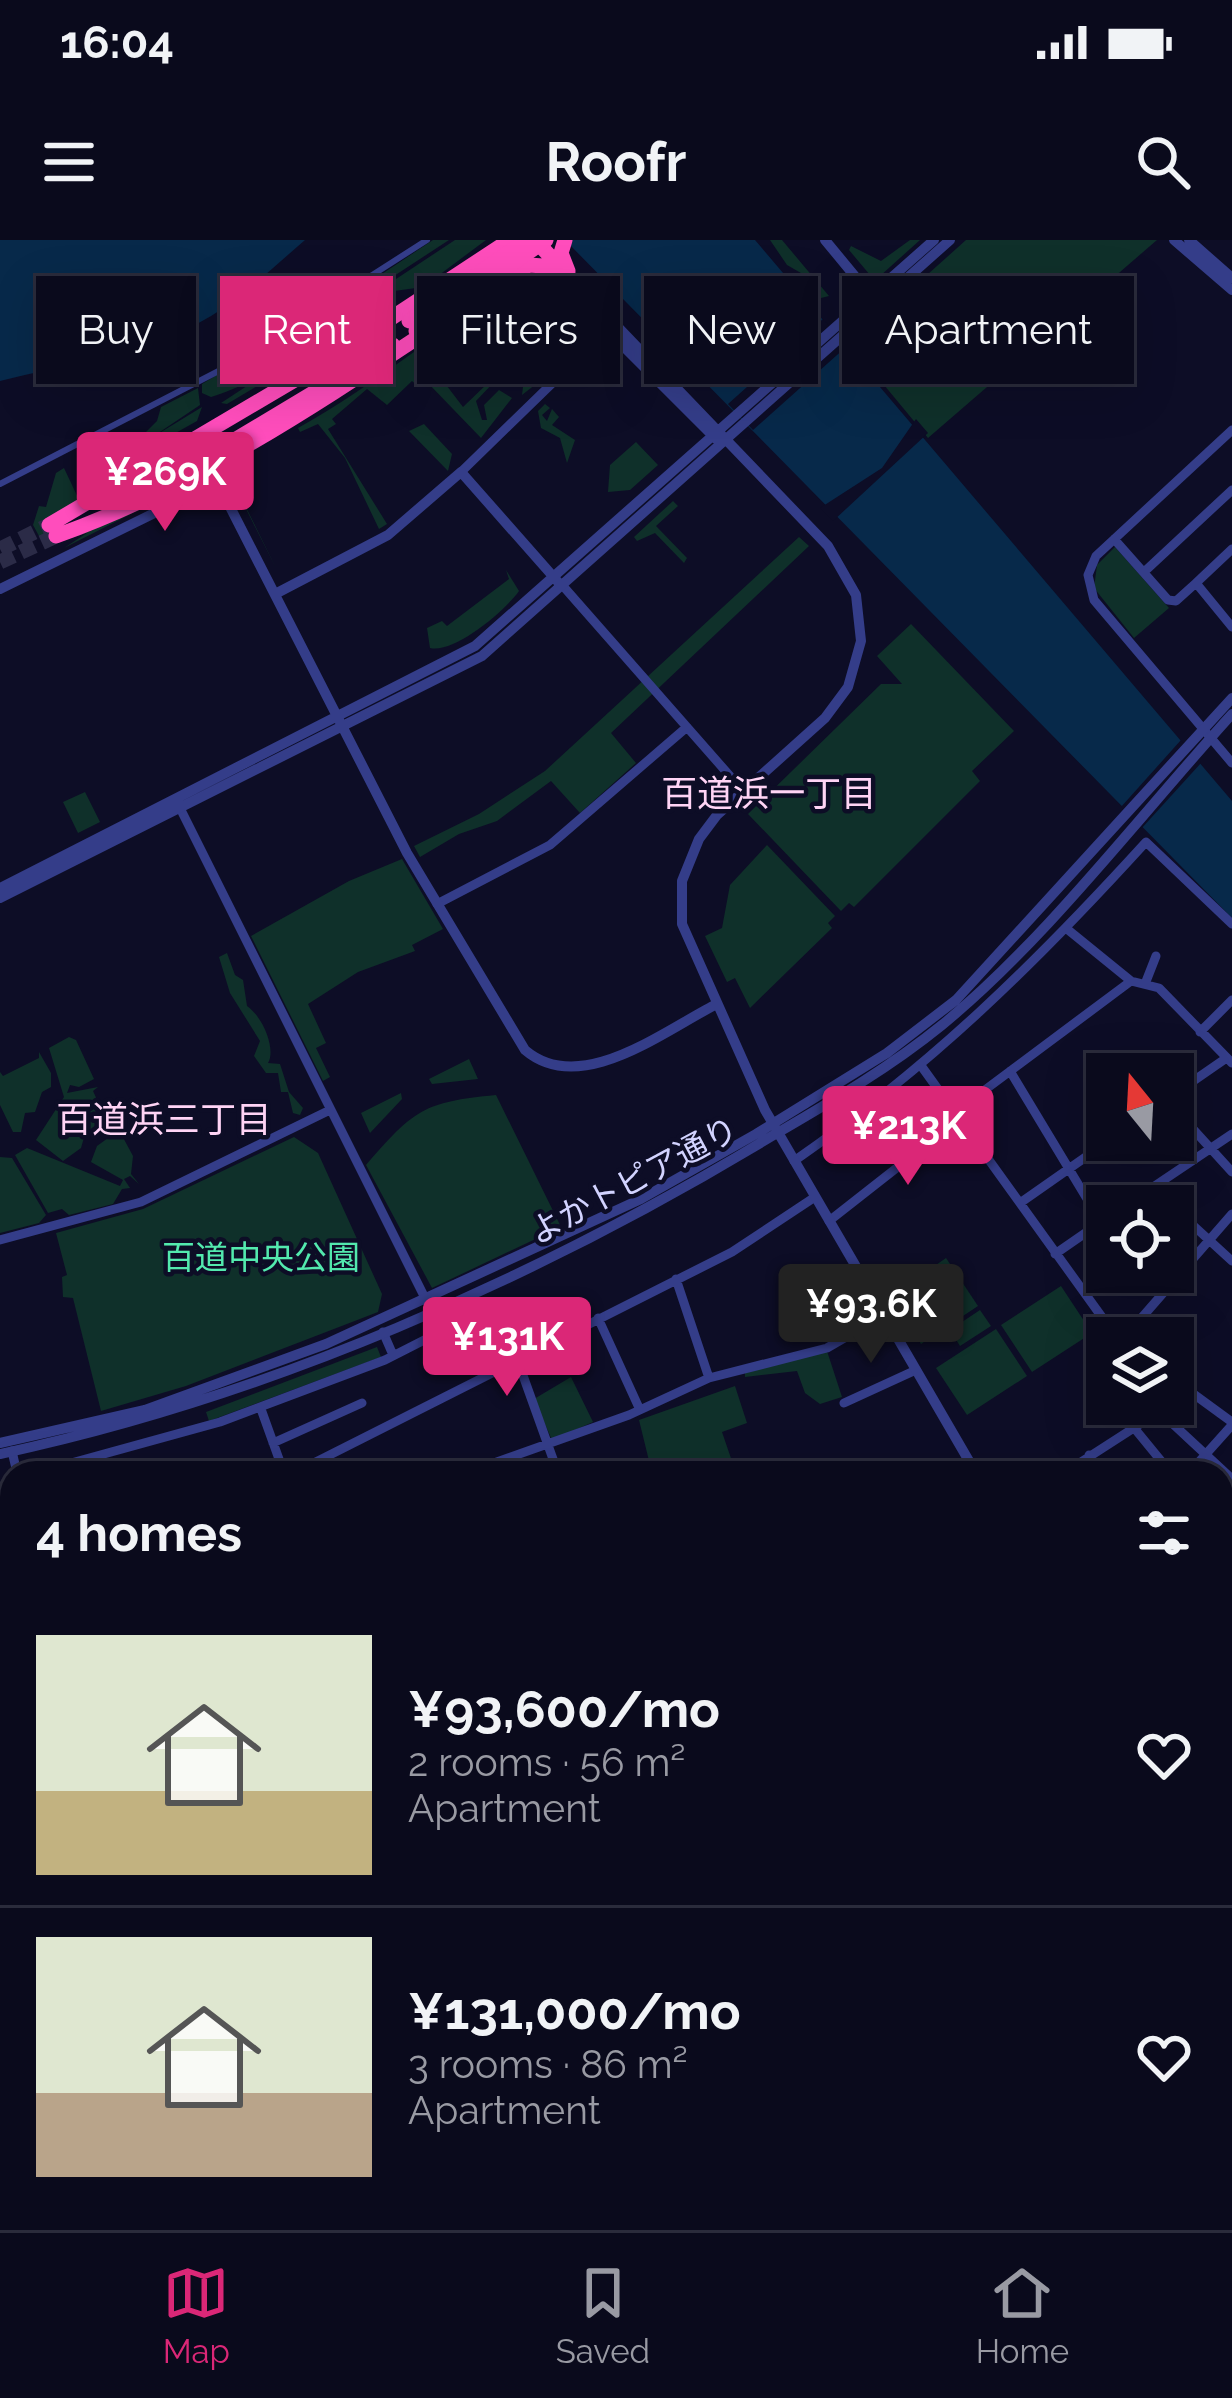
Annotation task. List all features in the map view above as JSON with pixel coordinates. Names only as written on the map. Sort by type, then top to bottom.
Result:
[{"type":"highway","points":[[53,530],[320,365],[510,240]]},
{"type":"highway","points":[[413,326],[530,240]]},
{"type":"highway","points":[[530,240],[567,276]]},
{"type":"highway","points":[[530,240],[558,276]]},
{"type":"highway","points":[[53,530],[558,242],[569,276]]},
{"type":"highway","points":[[513,276],[529,265],[543,266],[553,276]]},
{"type":"highway","points":[[53,530],[109,517],[262,437],[417,341]]},
{"type":"street","points":[[0,484],[238,362],[428,240]]},
{"type":"street","points":[[825,240],[855,276]]},
{"type":"street","points":[[899,276],[934,240]]},
{"type":"street","points":[[905,276],[950,240]]},
{"type":"street","points":[[1174,240],[1232,290]]},
{"type":"street","points":[[1190,240],[1232,278]]},
{"type":"street","points":[[718,437],[742,426],[842,329]]},
{"type":"street","points":[[0,888],[470,664],[718,437],[732,415],[842,329]]},
{"type":"street","points":[[620,337],[838,560],[856,595],[861,627],[856,666],[843,696],[699,839],[681,889],[686,942],[775,1129],[969,1461]]},
{"type":"street","points":[[277,593],[388,535],[551,384]]},
{"type":"street","points":[[1232,430],[1089,568],[1091,594],[1232,763]]},
{"type":"street","points":[[461,472],[744,792]]},
{"type":"street","points":[[1144,572],[1232,490]]},
{"type":"street","points":[[0,589],[205,492],[236,509],[437,904],[520,1045],[550,1066],[591,1066],[715,1005]]},
{"type":"street","points":[[1114,539],[1168,601],[1176,601],[1232,549]]},
{"type":"street","points":[[1196,584],[1228,612],[1232,627]]},
{"type":"street","points":[[1128,821],[1208,733],[1232,698]]},
{"type":"street","points":[[1208,733],[1232,714]]},
{"type":"street","points":[[437,904],[550,844],[687,728]]},
{"type":"street","points":[[0,898],[178,803]]},
{"type":"street","points":[[178,803],[427,1302]]},
{"type":"street","name":"よかトピア通り","points":[[6,1453],[194,1405],[383,1332],[658,1203],[920,1043],[986,986],[1128,821]]},
{"type":"street","name":"よかトピア通り","points":[[0,1443],[161,1405],[427,1302],[775,1129],[956,1000],[1128,821]]},
{"type":"street","points":[[794,1161],[922,1067],[1067,929],[1146,842],[1232,924]]},
{"type":"street","points":[[1066,898],[1082,912]]},
{"type":"street","points":[[1067,929],[1131,981],[1159,988],[1228,1061],[1194,1082]]},
{"type":"street","points":[[1145,984],[1156,956]]},
{"type":"street","points":[[829,1220],[1010,1071],[1131,981]]},
{"type":"street","points":[[1200,1032],[1232,1000]]},
{"type":"street","points":[[920,1043],[933,1056]]},
{"type":"street","points":[[922,1067],[1104,1317]]},
{"type":"street","points":[[1010,1071],[1086,1194]]},
{"type":"street","points":[[0,1240],[141,1202],[328,1111]]},
{"type":"street","points":[[1194,1131],[1232,1172]]},
{"type":"street","points":[[1156,1185],[1232,1134]]},
{"type":"street","points":[[1020,1203],[1086,1157]]},
{"type":"street","points":[[318,1461],[732,1252],[815,1197]]},
{"type":"street","points":[[1139,1317],[1232,1214]]},
{"type":"street","points":[[1194,1227],[1232,1262]]},
{"type":"street","points":[[1055,1254],[1086,1232]]},
{"type":"street","points":[[676,1280],[709,1378]]},
{"type":"street","points":[[73,1461],[202,1428],[392,1355],[497,1303],[554,1461]]},
{"type":"street","points":[[502,1461],[640,1410],[709,1378],[826,1348],[884,1315]]},
{"type":"street","points":[[598,1318],[640,1410]]},
{"type":"street","points":[[383,1332],[392,1355]]},
{"type":"street","points":[[844,1403],[916,1370]]},
{"type":"street","points":[[1194,1394],[1232,1424],[1200,1461]]},
{"type":"street","points":[[273,1443],[362,1403]]},
{"type":"street","points":[[194,1405],[202,1428]]},
{"type":"street","points":[[261,1409],[280,1461]]},
{"type":"street","points":[[1081,1461],[1141,1425]]},
{"type":"street","points":[[1174,1425],[1212,1461]]},
{"type":"street","points":[[1135,1429],[1162,1461]]},
{"type":"street","points":[[44,1445],[48,1461]]},
{"type":"street","points":[[1089,1455],[1094,1461]]},
{"type":"green space","points":[[433,240],[449,240],[393,277],[379,276]]},
{"type":"green space","points":[[455,240],[486,240],[438,276],[417,276],[417,288],[393,291],[393,281]]},
{"type":"green space","points":[[770,240],[782,240],[812,276],[787,265]]},
{"type":"green space","points":[[910,240],[920,240],[880,276],[870,275],[849,250],[851,246],[881,261]]},
{"type":"green space","points":[[966,240],[1157,240],[1115,276],[926,276]]},
{"type":"green space","points":[[417,350],[417,384],[422,384],[419,387],[412,381],[387,405],[367,389],[332,419],[336,424],[328,429],[387,524],[379,529],[345,458],[318,424],[300,432],[298,428],[368,384],[393,384],[393,367]]},
{"type":"green space","points":[[220,373],[220,384],[243,384],[211,397],[202,393],[202,384]]},
{"type":"green space","points":[[250,384],[261,384],[227,404],[221,403]]},
{"type":"green space","points":[[429,384],[445,384],[463,407],[492,384],[476,401],[482,420],[487,420],[484,405],[499,390],[512,398],[481,438]]},
{"type":"green space","points":[[883,384],[990,384],[928,438]]},
{"type":"green space","points":[[198,388],[200,405],[148,440],[202,407],[197,421],[147,449],[142,445],[147,440],[140,438],[157,421],[161,407]]},
{"type":"green space","points":[[545,404],[550,408],[542,415],[547,421],[552,409],[559,417],[552,425],[575,440],[567,463],[560,438],[541,428],[538,411]]},
{"type":"green space","points":[[424,424],[452,454],[448,471],[409,431]]},
{"type":"green space","points":[[636,442],[658,465],[630,490],[608,492],[610,465]]},
{"type":"green space","points":[[64,468],[80,502],[47,520],[56,541],[210,472],[214,481],[233,481],[276,568],[244,505],[214,483],[186,486],[64,548],[87,533],[53,544],[39,536],[33,525],[39,506],[46,507],[56,473]]},
{"type":"green space","points":[[673,501],[678,506],[656,526],[687,558],[684,563],[655,533],[637,541],[634,537]]},
{"type":"green space","points":[[799,537],[809,546],[611,733],[636,763],[580,813],[551,781],[497,821],[459,834],[420,857],[414,846],[479,814],[545,771]]},
{"type":"green space","points":[[1115,547],[1169,608],[1134,638],[1094,588],[1097,565]]},
{"type":"green space","points":[[506,570],[519,591],[512,599],[465,638],[430,648],[427,628],[442,621],[447,626],[509,579]]},
{"type":"green space","points":[[911,624],[1014,731],[972,771],[980,781],[854,907],[849,903],[841,911],[748,814],[881,684],[902,684],[877,656]]},
{"type":"green space","points":[[85,792],[100,822],[78,833],[63,802]]},
{"type":"green space","points":[[767,845],[835,916],[828,923],[832,928],[750,1008],[735,978],[727,982],[705,936],[722,928],[730,885]]},
{"type":"green space","points":[[402,859],[443,929],[412,945],[415,951],[358,972],[308,1004],[326,1043],[316,1048],[330,1077],[323,1081],[251,936],[349,881]]},
{"type":"green space","points":[[227,953],[235,975],[243,980],[247,1006],[267,1034],[268,1063],[280,1064],[289,1092],[303,1108],[300,1115],[293,1113],[288,1092],[281,1092],[278,1073],[266,1073],[254,1056],[260,1041],[230,993],[219,957]]},
{"type":"green space","points":[[69,1037],[76,1040],[94,1079],[79,1087],[70,1085],[67,1093],[98,1087],[93,1091],[104,1115],[113,1116],[94,1133],[102,1136],[85,1134],[81,1148],[63,1161],[36,1140],[64,1097],[49,1048]]},
{"type":"green space","points":[[39,1052],[51,1073],[51,1087],[42,1092],[35,1112],[25,1113],[21,1132],[13,1132],[0,1105],[0,1072],[3,1076],[39,1058]]},
{"type":"green space","points":[[469,1059],[478,1079],[432,1084],[429,1079]]},
{"type":"green space","points":[[401,1093],[402,1099],[370,1133],[361,1113]]},
{"type":"green space","points":[[496,1095],[561,1227],[432,1288],[366,1165],[422,1112],[452,1101]]},
{"type":"green space","points":[[119,1130],[133,1156],[131,1174],[139,1184],[130,1176],[124,1179],[130,1188],[122,1189],[113,1204],[69,1215],[62,1209],[48,1213],[15,1155],[27,1148],[120,1186],[123,1180],[91,1162],[97,1146]]},
{"type":"green space","name":"百道中央公園","points":[[294,1137],[318,1153],[382,1294],[378,1312],[186,1386],[101,1411],[73,1298],[63,1297],[62,1277],[67,1275],[56,1233],[143,1209]]},
{"type":"green space","points":[[0,1157],[12,1158],[46,1215],[39,1223],[0,1233]]},
{"type":"green space","points":[[946,1258],[978,1306],[921,1344],[898,1304],[900,1290]]},
{"type":"green space","points":[[1061,1286],[1086,1324],[1086,1337],[1032,1372],[1001,1325]]},
{"type":"green space","points":[[980,1310],[991,1326],[960,1346],[950,1330]]},
{"type":"green space","points":[[996,1329],[1027,1376],[967,1415],[936,1368]]},
{"type":"green space","points":[[377,1347],[381,1357],[209,1421],[206,1412]]},
{"type":"green space","points":[[827,1351],[842,1397],[820,1404],[805,1393],[797,1371],[745,1377],[745,1372]]},
{"type":"green space","points":[[571,1377],[593,1422],[552,1440],[534,1399]]},
{"type":"green space","points":[[735,1386],[747,1423],[722,1432],[732,1461],[649,1461],[639,1420]]},
{"type":"water","points":[[0,240],[305,240],[264,276],[220,276],[220,310],[196,324],[196,276],[36,276],[36,373],[0,381]]},
{"type":"water","points":[[565,240],[755,240],[786,276],[644,276],[644,320],[620,296],[620,276],[600,276]]},
{"type":"water","points":[[818,314],[842,342],[842,384],[877,384],[1232,801],[1232,918],[707,384],[818,384]]},
{"type":"pier","points":[[823,319],[842,342],[842,351],[818,372],[818,323]]},
{"type":"pier","points":[[750,384],[805,384],[753,430],[728,404]]},
{"type":"pier","points":[[916,419],[928,433],[833,521],[820,508],[882,468]]},
{"type":"pier","points":[[1181,740],[1201,763],[1141,829],[1121,807]]},
{"type":"tunnel","points":[[0,549],[49,525]]},
{"type":"tunnel","points":[[0,562],[56,536]]},
{"type":"district","name":"百道浜一丁目","points":[[769,793]]},
{"type":"district","name":"百道浜三丁目","points":[[164,1119]]}]
